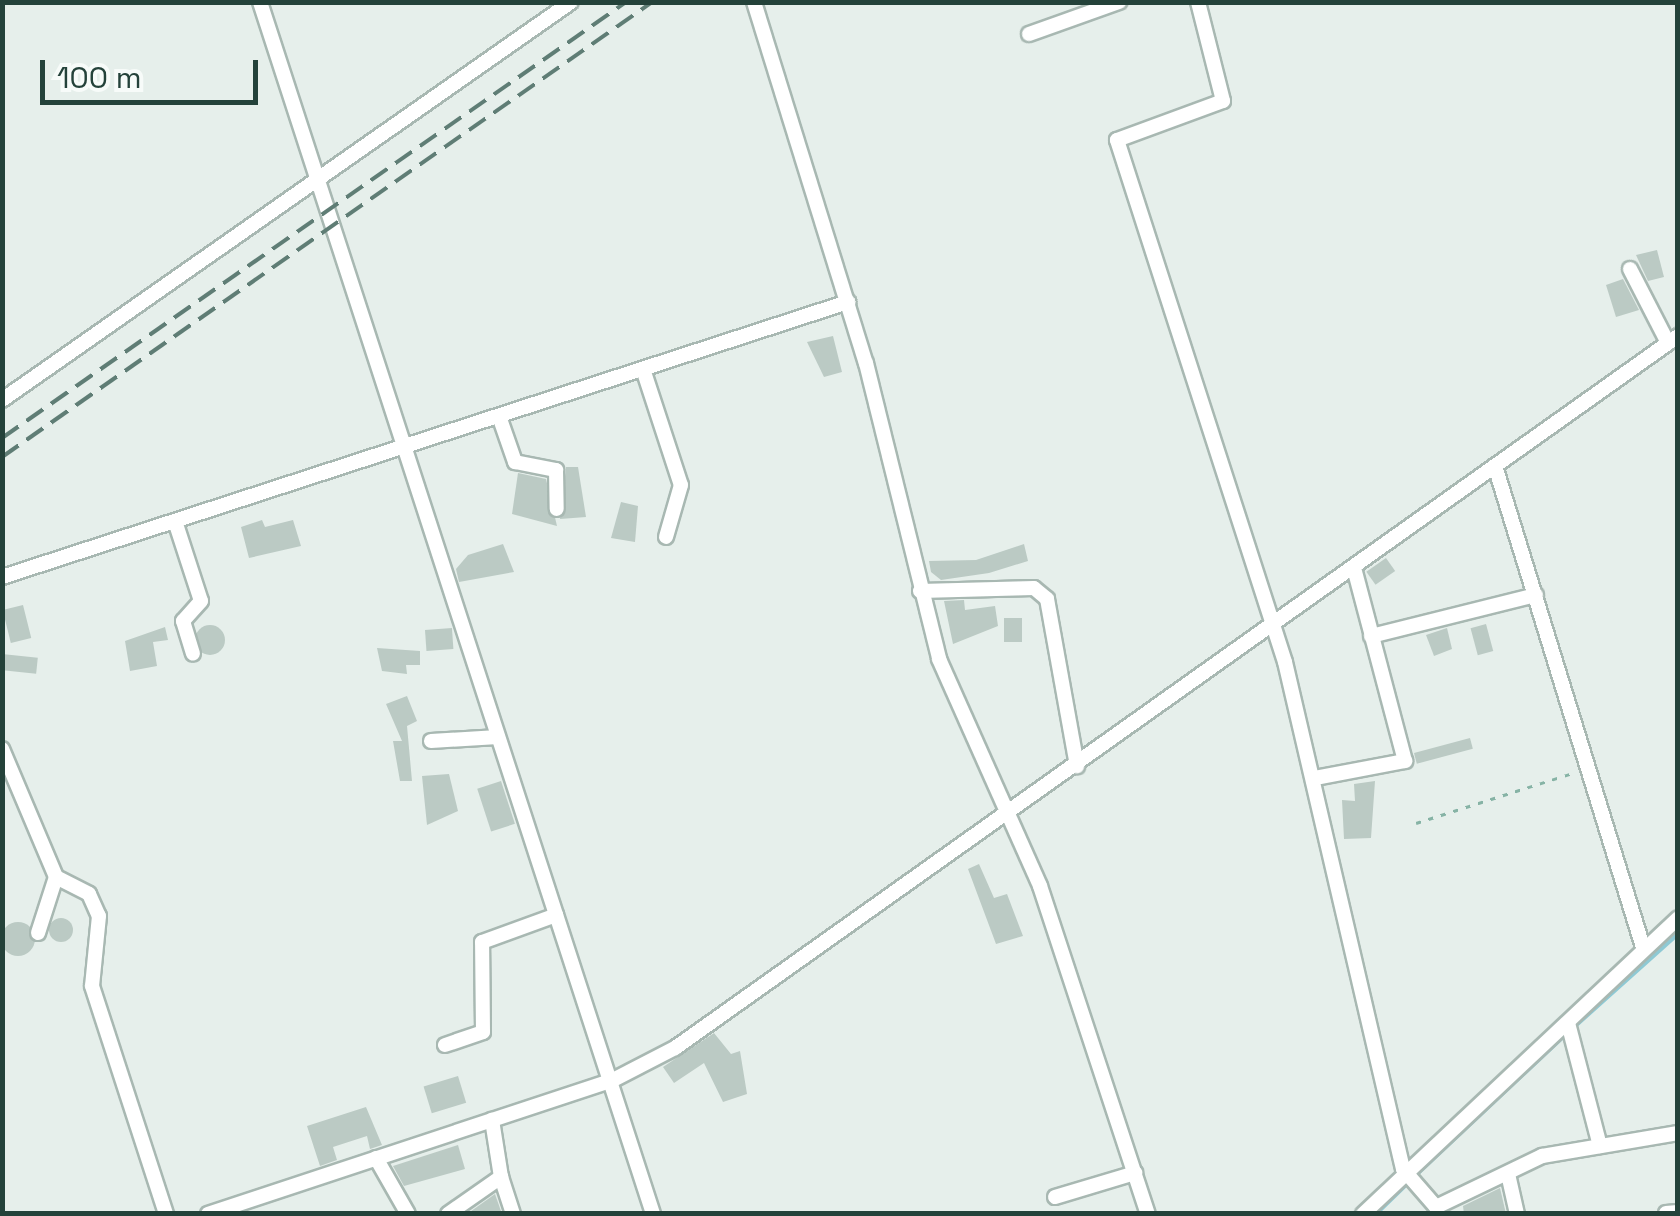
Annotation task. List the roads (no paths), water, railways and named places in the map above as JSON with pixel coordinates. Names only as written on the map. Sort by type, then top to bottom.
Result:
[{"type":"street","points":[[260,2],[653,1214]]},
{"type":"street","points":[[2,400],[571,2]]},
{"type":"street","points":[[754,2],[848,302],[939,660],[1010,815],[1148,1214]]},
{"type":"street","points":[[1029,34],[1119,2]]},
{"type":"street","points":[[1198,2],[1223,102],[1117,140],[1274,628],[1315,778],[1404,1169],[1436,1207],[1508,1174],[1600,1146],[1678,1133]]},
{"type":"street","points":[[208,1214],[610,1081],[675,1048],[1274,628],[1673,340],[1630,269]]},
{"type":"street","points":[[2,577],[848,302]]},
{"type":"street","points":[[642,370],[680,484],[666,537]]},
{"type":"street","points":[[499,416],[515,462],[556,470],[557,509]]},
{"type":"street","points":[[1495,466],[1643,947]]},
{"type":"street","points":[[174,521],[201,600],[183,622],[193,653]]},
{"type":"street","points":[[1315,778],[1405,761],[1354,568]]},
{"type":"street","points":[[920,591],[1016,586],[1047,598],[1077,766]]},
{"type":"street","points":[[1371,636],[1536,595]]},
{"type":"street","points":[[431,741],[498,737]]},
{"type":"street","points":[[2,749],[56,877],[89,894],[99,916],[92,986],[166,1214]]},
{"type":"street","points":[[38,932],[56,877]]},
{"type":"street","points":[[445,1044],[484,1032],[482,942],[556,915]]},
{"type":"street","points":[[1363,1214],[1404,1169],[1568,1023],[1643,947],[1678,918]]},
{"type":"street","points":[[1568,1023],[1600,1146]]},
{"type":"street","points":[[492,1120],[501,1177],[513,1214]]},
{"type":"street","points":[[376,1158],[408,1214]]},
{"type":"street","points":[[1055,1197],[1135,1173]]},
{"type":"street","points":[[1508,1174],[1517,1214]]},
{"type":"street","points":[[448,1214],[501,1177]]},
{"type":"street","points":[[1666,1212],[1678,1212]]},
{"type":"waterway","points":[[1572,1029],[1678,934]]},
{"type":"waterway","points":[[1415,1176],[1565,1035]]},
{"type":"waterway","points":[[1376,1214],[1409,1182]]},
{"type":"railway","points":[[2,438],[626,2]]},
{"type":"railway","points":[[2,457],[652,2]]}]
